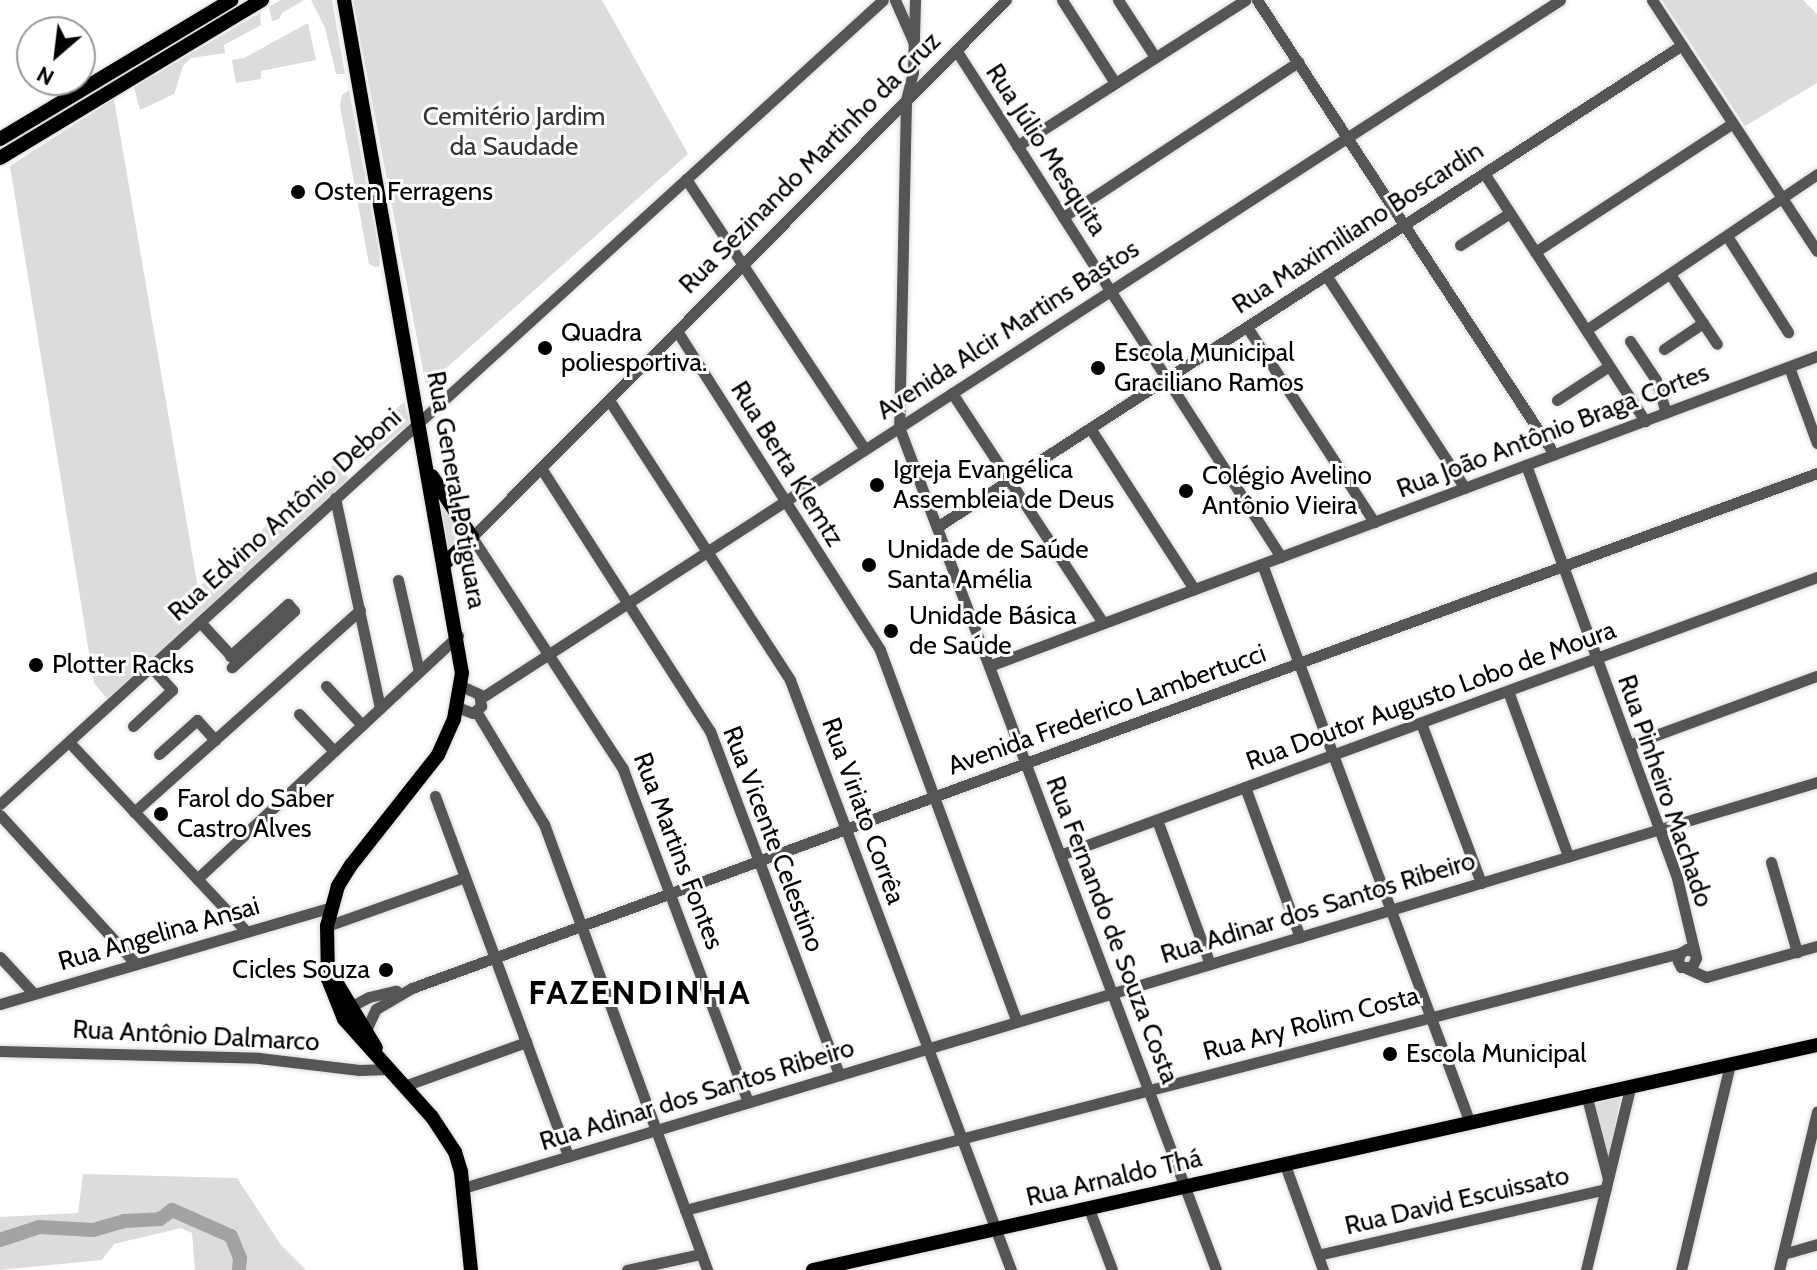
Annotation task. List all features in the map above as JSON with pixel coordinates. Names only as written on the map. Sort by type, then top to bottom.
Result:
[{"type":"main road","points":[[96,79],[231,0]]},
{"type":"main road","points":[[0,158],[262,0]]},
{"type":"main road","name":"Rua General Potiguara","points":[[344,0],[458,636],[461,686],[457,707],[432,765],[351,865],[331,907],[327,926],[327,955],[334,1001],[449,1140],[458,1162],[463,1188],[471,1270]]},
{"type":"main road","points":[[0,139],[67,96]]},
{"type":"main road","points":[[86,96],[89,102]]},
{"type":"main road","points":[[64,98],[73,112]]},
{"type":"main road","name":"Rua Martins Fontes","points":[[429,471],[472,537]]},
{"type":"main road","name":"Rua Sezinando Martinho da Cruz","points":[[445,563],[472,537]]},
{"type":"main road","name":"Rua General Potiguara","points":[[327,955],[337,985],[360,1031]]},
{"type":"main road","name":"Rua Arnaldo Thá","points":[[813,1270],[1425,1134],[1456,1131],[1470,1123],[1817,1045]]},
{"type":"street","name":"Rua Edvino Antônio Deboni","points":[[0,804],[883,0]]},
{"type":"street","name":"Rua Fernando de Souza Costa","points":[[895,0],[914,43]]},
{"type":"street","name":"Rua Fernando de Souza Costa","points":[[915,0],[913,72],[906,101],[899,427],[1216,1270]]},
{"type":"street","name":"Rua Sezinando Martinho da Cruz","points":[[472,537],[1006,0]]},
{"type":"street","points":[[1062,0],[1115,83]]},
{"type":"street","points":[[1118,0],[1155,57]]},
{"type":"street","points":[[1017,146],[1245,0]]},
{"type":"street","points":[[1257,0],[1554,454]]},
{"type":"street","name":"Avenida Alcir Martins Bastos","points":[[481,698],[1560,0]]},
{"type":"street","points":[[1652,0],[1817,251]]},
{"type":"street","name":"Rua Maximiliano Boscardin","points":[[937,527],[1682,45]]},
{"type":"street","name":"Rua Júlio Mesquita","points":[[956,50],[1281,557]]},
{"type":"street","points":[[1063,217],[1298,62]]},
{"type":"street","points":[[1535,252],[1733,123]]},
{"type":"street","points":[[1484,173],[1645,421]]},
{"type":"street","points":[[1586,330],[1817,174]]},
{"type":"street","points":[[686,179],[865,449]]},
{"type":"street","points":[[1460,245],[1510,213]]},
{"type":"street","points":[[1727,236],[1788,332]]},
{"type":"street","points":[[1670,274],[1717,344]]},
{"type":"street","points":[[1326,275],[1465,488]]},
{"type":"street","points":[[1664,349],[1703,323]]},
{"type":"street","points":[[1247,327],[1374,522]]},
{"type":"street","name":"Rua Berta Klemtz","points":[[677,331],[880,650],[1017,1022]]},
{"type":"street","points":[[1630,341],[1656,380],[1666,413]]},
{"type":"street","name":"Rua João Antônio Braga Cortes","points":[[989,666],[1817,356]]},
{"type":"street","points":[[1557,400],[1609,366]]},
{"type":"street","points":[[1789,367],[1817,443]]},
{"type":"street","points":[[952,393],[1103,623]]},
{"type":"street","name":"Rua Viriato Corrêa","points":[[609,400],[790,680],[1011,1270]]},
{"type":"street","points":[[1090,428],[1194,589]]},
{"type":"street","name":"Rua Pinheiro Machado","points":[[1526,465],[1681,894],[1685,956],[1702,977],[1797,952]]},
{"type":"street","name":"Rua Vicente Celestino","points":[[541,468],[710,731],[839,1075]]},
{"type":"street","name":"Avenida Frederico Lambertucci","points":[[350,1007],[369,997],[412,988],[495,958],[1817,473]]},
{"type":"street","points":[[335,498],[380,708]]},
{"type":"street","name":"Rua Martins Fontes","points":[[472,537],[623,769],[748,1102]]},
{"type":"street","points":[[1262,564],[1470,1123]]},
{"type":"street","name":"Rua Doutor Augusto Lobo de Moura","points":[[1060,855],[1817,577]]},
{"type":"street","points":[[398,580],[419,672]]},
{"type":"street","points":[[288,604],[294,611],[233,662],[288,604]]},
{"type":"street","points":[[134,812],[360,610]]},
{"type":"street","points":[[200,622],[233,662]]},
{"type":"street","points":[[197,879],[458,636]]},
{"type":"street","points":[[133,726],[172,690],[151,667]]},
{"type":"street","points":[[1629,745],[1817,676]]},
{"type":"street","points":[[326,686],[362,725]]},
{"type":"street","points":[[461,686],[481,698],[481,706],[476,711]]},
{"type":"street","points":[[1508,691],[1568,856]]},
{"type":"street","points":[[457,707],[476,711],[541,818],[707,1270]]},
{"type":"street","points":[[299,714],[334,751]]},
{"type":"street","points":[[159,754],[197,720],[215,740]]},
{"type":"street","points":[[1421,723],[1481,883]]},
{"type":"street","points":[[69,742],[247,932]]},
{"type":"street","name":"Rua Adinar dos Santos Ribeiro","points":[[463,1188],[1817,782]]},
{"type":"street","points":[[1245,787],[1300,937]]},
{"type":"street","points":[[435,796],[568,1156]]},
{"type":"street","points":[[0,815],[136,964]]},
{"type":"street","points":[[1157,820],[1210,964]]},
{"type":"street","points":[[1771,862],[1797,952],[1817,946]]},
{"type":"street","points":[[327,926],[465,877]]},
{"type":"street","name":"Rua Angelina Ansai","points":[[0,1004],[331,907]]},
{"type":"street","name":"Rua Ary Rolim Costa","points":[[685,1210],[1430,1016],[1685,956]]},
{"type":"street","points":[[0,957],[34,994]]},
{"type":"street","name":"Avenida Frederico Lambertucci","points":[[360,1031],[376,1009],[412,988]]},
{"type":"street","points":[[404,1086],[526,1042]]},
{"type":"street","name":"Rua Antônio Dalmarco","points":[[0,1051],[259,1058],[359,1070],[388,1067]]},
{"type":"street","points":[[1681,1270],[1730,1065]]},
{"type":"street","points":[[1586,1270],[1630,1088]]},
{"type":"street","points":[[1587,1098],[1607,1184]]},
{"type":"street","points":[[1779,1270],[1813,1148],[1817,1112]]},
{"type":"street","points":[[1285,1165],[1323,1270]]},
{"type":"street","name":"Rua David Escuissato","points":[[1318,1255],[1607,1184]]},
{"type":"street","points":[[1089,1209],[1112,1270]]},
{"type":"street","points":[[1783,1254],[1817,1244]]},
{"type":"street","points":[[627,1270],[701,1254]]},
{"type":"green space","points":[[281,0],[304,0],[272,21],[269,7]]},
{"type":"green space","points":[[311,0],[332,0],[345,74],[336,74],[325,28]]},
{"type":"green space","name":"Cemitério Jardim da Saudade","points":[[353,0],[602,0],[688,154],[426,386]]},
{"type":"green space","points":[[1662,0],[1803,0],[1817,14],[1817,83],[1745,126]]},
{"type":"green space","points":[[260,13],[261,25],[224,45],[225,53],[191,58],[183,66],[174,94],[140,110],[134,87]]},
{"type":"green space","points":[[308,23],[316,60],[261,71],[261,79],[236,83],[232,60],[244,58]]},
{"type":"green space","points":[[349,90],[379,252],[380,266],[375,267],[369,264],[340,106],[342,95]]},
{"type":"green space","points":[[114,99],[198,588],[343,456],[348,480],[108,700],[94,683],[10,166]]},
{"type":"green space","points":[[404,402],[410,423],[365,460],[353,446]]},
{"type":"green space","points":[[440,499],[465,536],[449,551]]},
{"type":"green space","points":[[1621,1097],[1608,1158],[1593,1104]]},
{"type":"green space","points":[[83,1174],[237,1178],[281,1245],[306,1270],[195,1270],[192,1233],[181,1228],[114,1244],[102,1260],[0,1270],[0,1217],[78,1213]]},
{"type":"waterway","points":[[0,1240],[39,1227],[93,1230],[124,1221],[160,1219],[172,1210],[231,1236],[240,1258],[239,1270]]},
{"type":"place","name":"Osten Ferragens","points":[[298,192]]},
{"type":"place","name":"Quadra poliesportiva.","points":[[545,348]]},
{"type":"place","name":"Escola Municipal Graciliano Ramos","points":[[1098,368]]},
{"type":"place","name":"Igreja Evangélica Assembleia de Deus","points":[[877,485]]},
{"type":"place","name":"Colégio Avelino Antônio Vieira","points":[[1186,491]]},
{"type":"place","name":"Unidade de Saúde Santa Amélia","points":[[869,565]]},
{"type":"place","name":"Unidade Básica de Saúde","points":[[891,631]]},
{"type":"place","name":"Plotter Racks","points":[[36,665]]},
{"type":"place","name":"Farol do Saber Castro Alves","points":[[161,814]]},
{"type":"place","name":"Cicles Souza","points":[[386,970]]},
{"type":"place","name":"Escola Municipal","points":[[1390,1054]]},
{"type":"district","name":"FAZENDINHA","points":[[640,993]]}]
